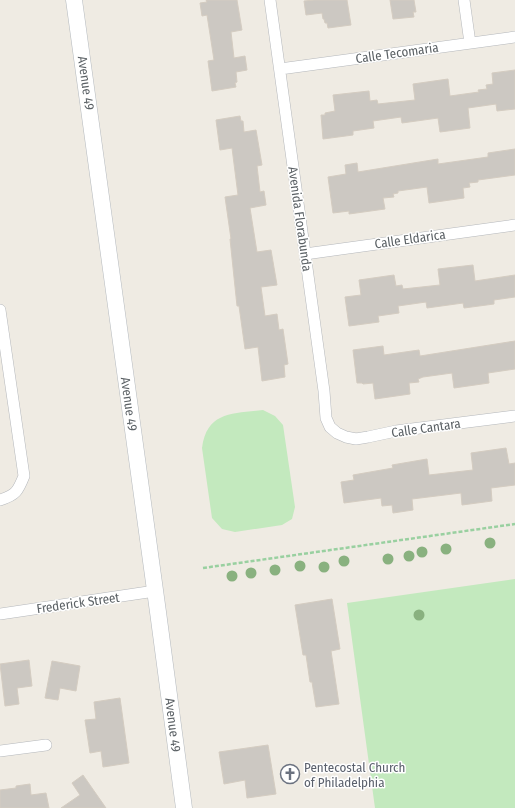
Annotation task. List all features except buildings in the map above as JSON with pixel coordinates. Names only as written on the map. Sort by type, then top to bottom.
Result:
[{"type":"street","name":"Avenue 49","points":[[74,0],[184,808]]},
{"type":"street","name":"Avenida Florabunda","points":[[270,0],[306,254],[324,391],[326,418],[330,427],[338,433]]},
{"type":"street","points":[[464,0],[470,43]]},
{"type":"street","name":"Calle Tecomaria","points":[[280,69],[515,37]]},
{"type":"street","name":"Calle Eldarica","points":[[306,254],[515,225]]},
{"type":"street","points":[[0,310],[24,476],[18,489],[9,497],[0,500]]},
{"type":"street","name":"Calle Cantara","points":[[338,433],[346,437],[356,439],[396,431],[515,416]]},
{"type":"street","name":"Frederick Street","points":[[0,614],[155,591]]},
{"type":"street","points":[[0,751],[46,745]]},
{"type":"path","points":[[203,568],[515,524]]},
{"type":"green space","points":[[263,410],[275,416],[283,425],[295,507],[292,519],[282,525],[235,532],[222,529],[212,518],[202,448],[205,436],[209,427],[223,417],[242,412]]},
{"type":"green space","points":[[515,579],[515,808],[375,808],[347,603]]},
{"type":"place","name":"Pentecostal Church of Philadelphia","points":[[290,774]]}]
